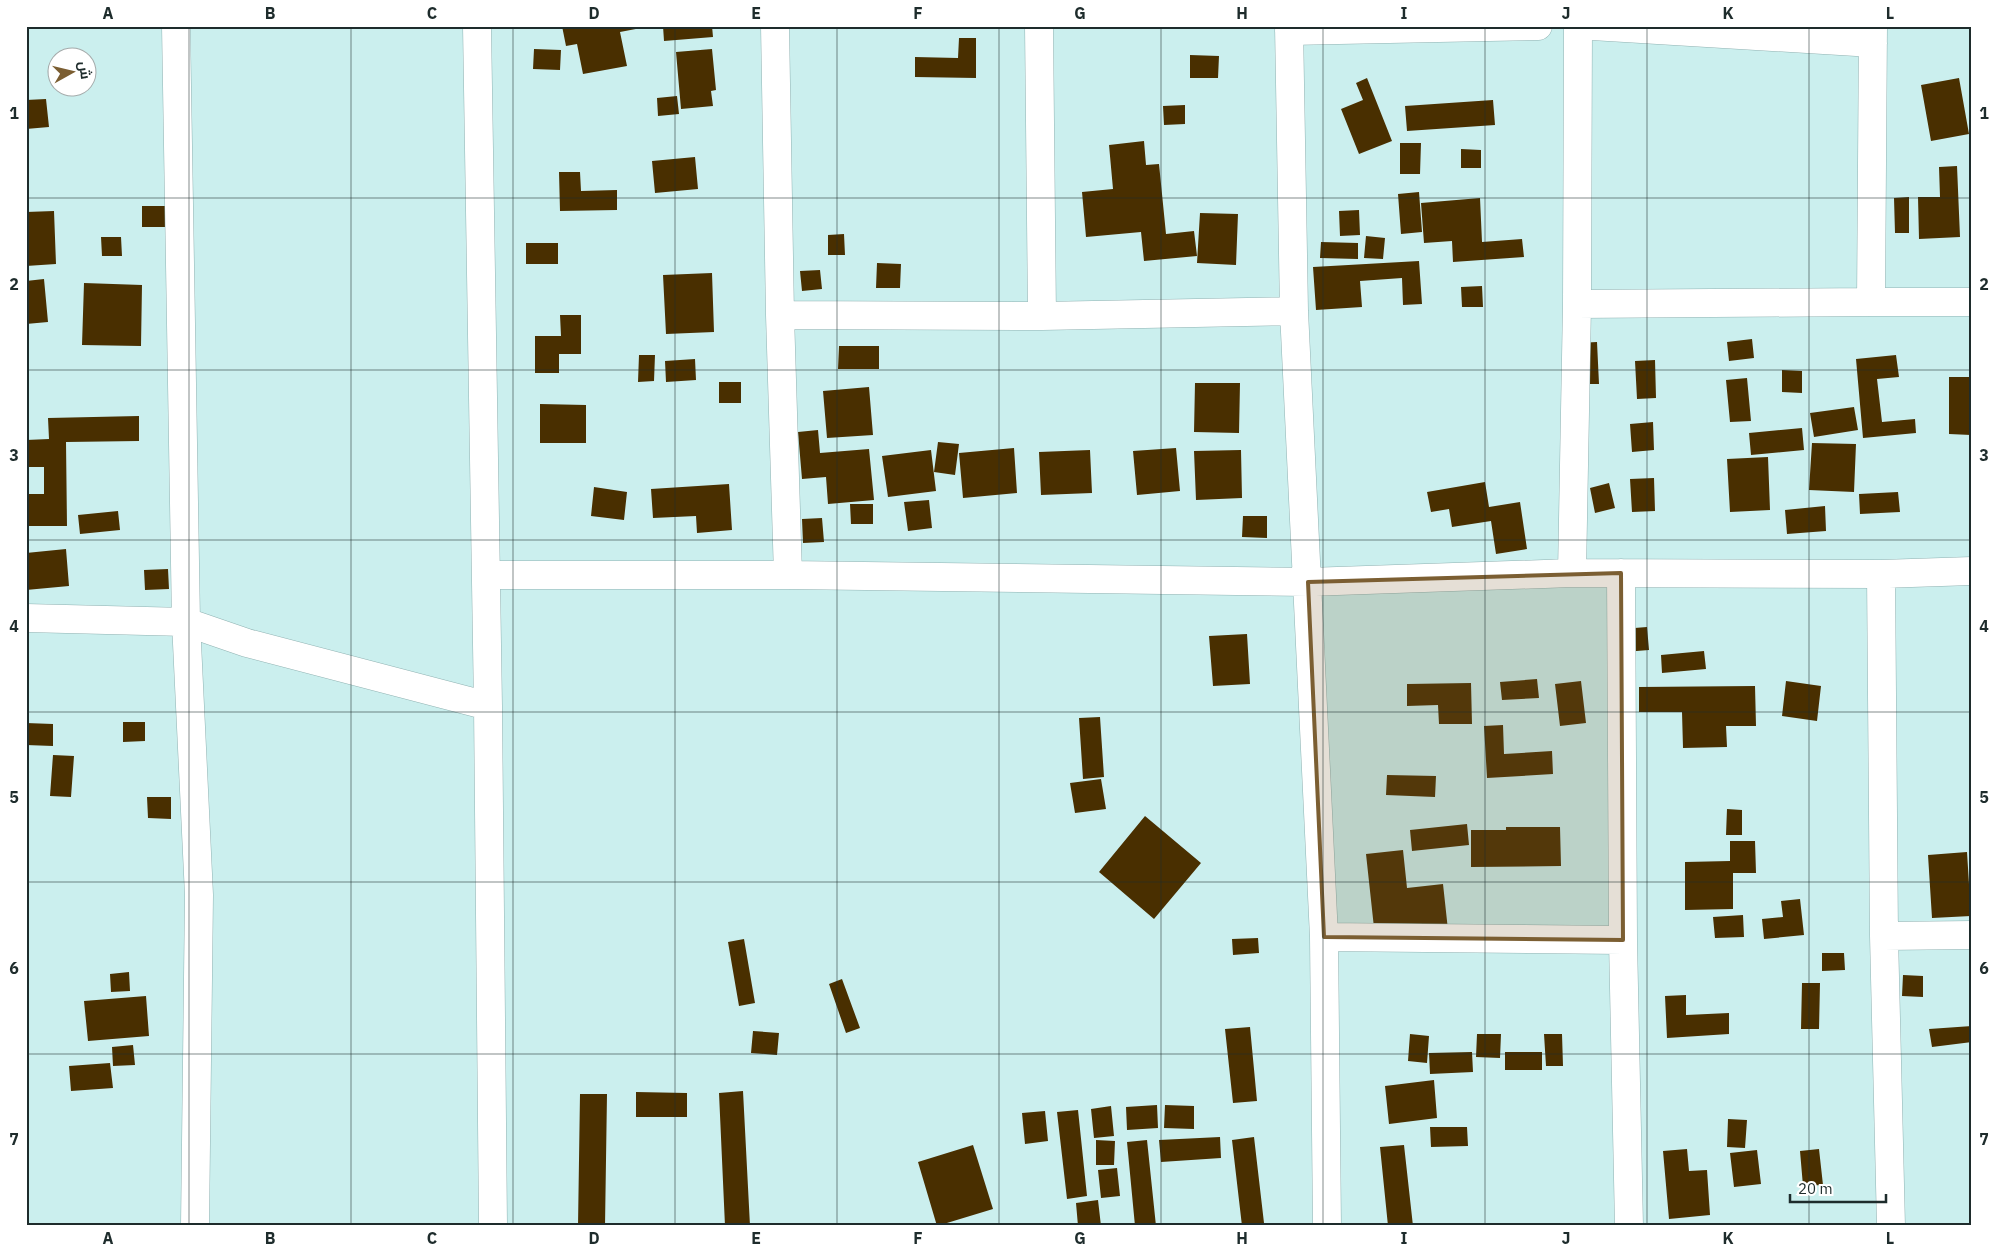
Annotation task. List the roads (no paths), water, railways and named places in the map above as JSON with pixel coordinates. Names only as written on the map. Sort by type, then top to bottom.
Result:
[{"type":"street","points":[[176,26],[186,622],[200,895],[195,1226]]},
{"type":"street","points":[[477,26],[488,706],[493,1226]]},
{"type":"street","points":[[775,26],[780,315],[788,575]]},
{"type":"street","points":[[1039,26],[1042,316]]},
{"type":"street","points":[[1327,1226],[1324,937],[1294,311],[1290,29],[1538,26]]},
{"type":"street","points":[[1572,573],[1577,304],[1578,26]]},
{"type":"street","points":[[1592,26],[1873,35],[1871,302]]},
{"type":"street","points":[[1577,304],[1972,302]]},
{"type":"street","points":[[780,315],[1042,316],[1294,311]]},
{"type":"street","points":[[486,576],[788,575],[1308,582],[1572,573],[1881,574],[1972,571]]},
{"type":"street","points":[[1621,573],[1623,940],[1629,1226]]},
{"type":"street","points":[[1881,574],[1884,936],[1891,1226]]},
{"type":"street","points":[[26,618],[186,622],[247,643],[488,706]]},
{"type":"street","points":[[1884,936],[1972,935]]},
{"type":"street","points":[[1324,937],[1623,940]]}]
